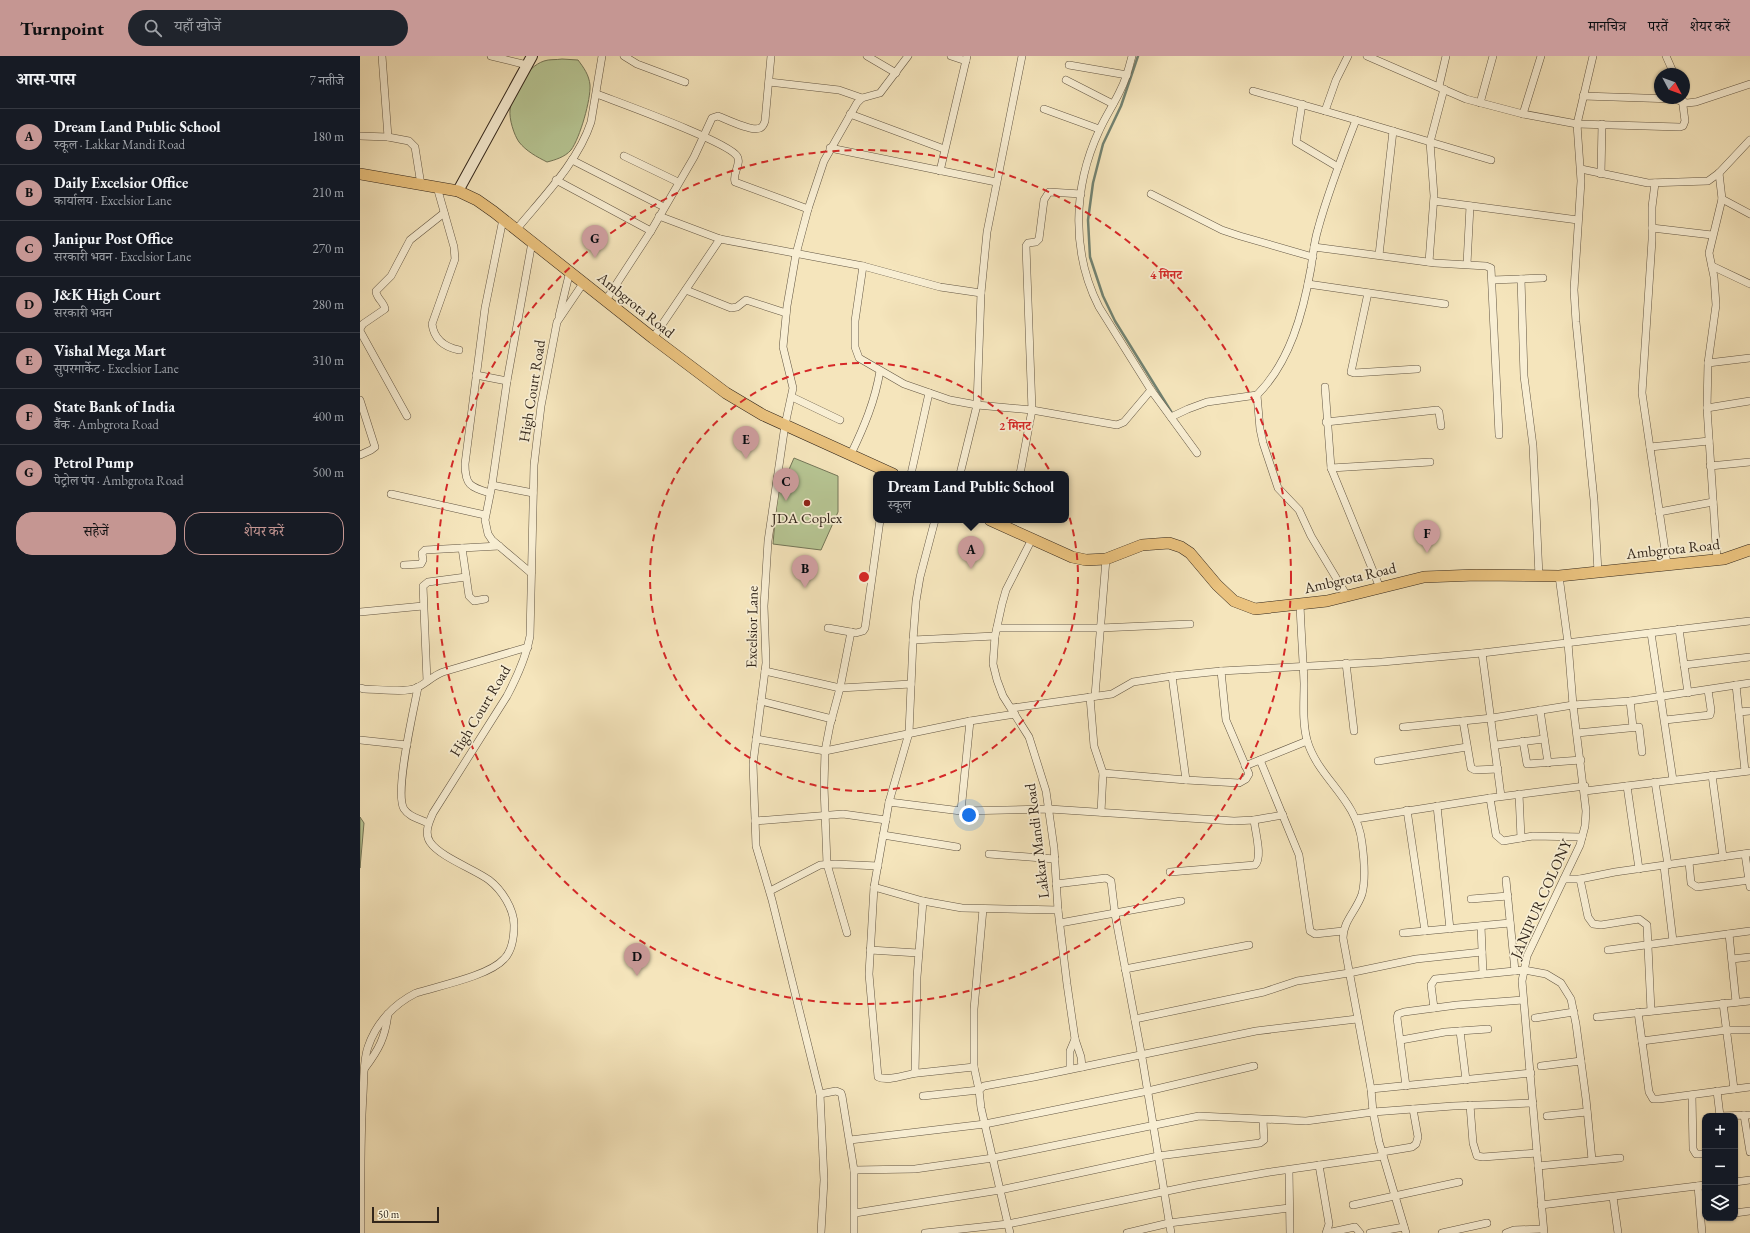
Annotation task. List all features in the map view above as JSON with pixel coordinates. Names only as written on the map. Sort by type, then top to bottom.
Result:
[{"type":"main road","name":"Ambgrota Road","points":[[360,174],[458,191],[477,200],[570,271],[653,338],[726,393],[764,415],[885,471]]},
{"type":"main road","name":"Ambgrota Road","points":[[1008,524],[1032,539],[1072,557],[1086,560],[1106,559],[1142,545],[1169,543],[1181,547],[1190,553],[1217,585],[1234,601],[1255,609],[1300,604],[1347,596],[1414,578],[1476,575],[1559,576],[1716,560],[1750,550]]},
{"type":"street","points":[[382,56],[388,137]]},
{"type":"street","points":[[491,56],[527,65]]},
{"type":"street","points":[[458,191],[532,56]]},
{"type":"street","points":[[516,230],[572,160],[588,132],[597,94],[602,56]]},
{"type":"street","points":[[624,56],[637,64],[685,82]]},
{"type":"street","points":[[606,300],[651,231],[678,182],[694,157],[709,122],[714,116],[752,129],[762,126],[765,121],[771,56]]},
{"type":"street","points":[[769,82],[839,90],[862,98],[880,93],[908,56]]},
{"type":"street","points":[[940,171],[966,58],[952,56]]},
{"type":"street","points":[[961,471],[976,405],[981,293],[986,232],[1022,56]]},
{"type":"street","points":[[1132,56],[1127,75],[1091,148],[1081,194],[1078,224],[1080,248],[1084,269],[1092,293],[1106,320],[1151,390],[1197,453]]},
{"type":"street","points":[[1325,111],[1336,80],[1348,56]]},
{"type":"street","points":[[1367,56],[1466,99],[1523,114],[1577,124],[1683,126],[1685,121],[1683,104]]},
{"type":"street","points":[[1386,64],[1390,56]]},
{"type":"street","points":[[1429,262],[1434,201],[1430,142],[1442,88],[1446,56]]},
{"type":"street","points":[[1480,103],[1493,56]]},
{"type":"street","points":[[1523,114],[1541,56]]},
{"type":"street","points":[[1593,56],[1577,124],[1581,170],[1574,290],[1575,314],[1594,500],[1598,572]]},
{"type":"street","points":[[1666,56],[1671,68]]},
{"type":"street","points":[[871,57],[896,73]]},
{"type":"street","points":[[1069,65],[1127,75]]},
{"type":"street","points":[[1066,80],[1113,104]]},
{"type":"street","points":[[1690,101],[1696,102],[1750,84]]},
{"type":"street","points":[[1253,91],[1491,160]]},
{"type":"street","points":[[597,94],[703,136],[733,152],[738,157],[734,179],[735,182],[808,210]]},
{"type":"street","points":[[1583,96],[1654,98]]},
{"type":"street","name":"Excelsior Lane","points":[[821,1233],[824,1180],[820,1094],[770,891],[758,857],[755,830],[753,764],[765,671],[766,646],[764,606],[766,567],[785,425],[792,397],[792,383],[783,347],[786,313],[796,254],[824,161],[850,114],[862,98]]},
{"type":"street","points":[[1302,104],[1296,142],[1338,167]]},
{"type":"street","points":[[1044,109],[1100,129]]},
{"type":"street","points":[[850,114],[944,149]]},
{"type":"street","points":[[1171,417],[1207,402],[1257,395],[1273,377],[1286,353],[1302,309],[1317,231],[1329,190],[1356,120]]},
{"type":"street","points":[[1601,174],[1602,124]]},
{"type":"street","points":[[1378,255],[1393,131]]},
{"type":"street","points":[[360,136],[388,137],[405,140],[412,143],[416,151],[420,185]]},
{"type":"street","points":[[1581,170],[1655,183],[1708,181],[1719,173],[1750,140]]},
{"type":"street","points":[[830,148],[996,182]]},
{"type":"street","points":[[624,156],[678,182]]},
{"type":"street","points":[[572,160],[664,207]]},
{"type":"street","points":[[1716,560],[1707,408],[1708,363],[1716,306],[1714,277],[1710,253],[1712,235],[1722,199],[1719,173]]},
{"type":"street","points":[[556,180],[651,231]]},
{"type":"street","points":[[1655,183],[1652,207],[1642,393],[1666,564]]},
{"type":"street","points":[[437,187],[454,247],[455,259],[432,324],[435,335],[439,340],[447,346],[459,350]]},
{"type":"street","points":[[1021,471],[1032,410],[1026,246],[1028,243],[1036,242],[1040,239],[1044,200],[1049,192],[1081,194]]},
{"type":"street","points":[[1151,194],[1222,230],[1313,257]]},
{"type":"street","points":[[1722,199],[1750,214]]},
{"type":"street","points":[[1434,201],[1578,220]]},
{"type":"street","points":[[1467,264],[1470,206]]},
{"type":"street","points":[[407,416],[360,330],[363,324],[385,309],[376,295],[376,291],[391,276],[410,240],[444,213]]},
{"type":"street","points":[[659,216],[720,239],[863,266],[940,287],[981,293]]},
{"type":"street","points":[[490,493],[472,486],[466,479],[465,473],[466,454],[485,308],[503,220]]},
{"type":"street","points":[[1652,228],[1712,235]]},
{"type":"street","points":[[653,338],[720,239]]},
{"type":"street","points":[[531,573],[499,546],[488,534],[485,515],[492,485],[507,381],[532,242]]},
{"type":"street","points":[[1314,247],[1429,262],[1489,266],[1491,268],[1499,435]]},
{"type":"street","points":[[863,266],[855,321],[855,347],[859,358],[904,384],[929,393],[976,405],[1032,410],[1116,425],[1124,422],[1151,390]]},
{"type":"street","points":[[1712,266],[1750,284]]},
{"type":"street","points":[[558,322],[570,271]]},
{"type":"street","points":[[1492,280],[1543,278]]},
{"type":"street","points":[[1521,279],[1524,376],[1533,446],[1539,576]]},
{"type":"street","name":"High Court Road","points":[[428,823],[507,696],[517,677],[528,647],[534,464],[540,414],[558,322],[584,282]]},
{"type":"street","points":[[1308,284],[1445,304]]},
{"type":"street","points":[[686,290],[731,308],[737,307],[746,300],[786,313]]},
{"type":"street","points":[[1368,293],[1351,372],[1416,369]]},
{"type":"street","points":[[1708,363],[1750,358]]},
{"type":"street","points":[[851,454],[870,412],[880,371]]},
{"type":"street","points":[[476,375],[507,381]]},
{"type":"street","points":[[1324,387],[1331,468],[1380,588]]},
{"type":"street","points":[[912,471],[929,393]]},
{"type":"street","points":[[1257,395],[1262,436],[1278,488],[1299,510],[1311,536],[1347,596]]},
{"type":"street","points":[[792,397],[840,420]]},
{"type":"street","points":[[360,400],[375,446],[371,450],[360,455]]},
{"type":"street","points":[[1707,408],[1750,401]]},
{"type":"street","points":[[1326,422],[1437,410],[1440,412],[1441,426]]},
{"type":"street","points":[[1650,447],[1709,441]]},
{"type":"street","points":[[1331,468],[1430,462]]},
{"type":"street","points":[[1710,466],[1750,462]]},
{"type":"street","points":[[492,485],[533,493]]},
{"type":"street","points":[[391,494],[485,515]]},
{"type":"street","points":[[1659,512],[1712,502]]},
{"type":"street","points":[[828,628],[860,632],[865,628],[880,523]]},
{"type":"street","points":[[934,523],[920,577],[913,640],[909,733],[889,802],[874,887],[869,974],[878,1077],[893,1077],[915,1073],[974,1067]]},
{"type":"street","name":"Lakkar Mandi Road","points":[[1032,539],[1006,590],[995,636],[993,664],[1003,696],[1014,711],[1029,737],[1042,775],[1049,809],[1055,859],[1058,910],[1075,1039]]},
{"type":"street","points":[[404,565],[421,564],[422,553],[425,550],[499,546]]},
{"type":"street","points":[[462,548],[471,599],[474,601],[485,599]]},
{"type":"street","points":[[1101,812],[1103,773],[1094,746],[1093,697],[1106,559]]},
{"type":"street","name":"JANIPUR COLONY","points":[[1544,1231],[1522,981],[1527,956],[1580,845],[1586,811],[1585,788],[1573,706],[1568,643],[1559,576]]},
{"type":"street","points":[[426,681],[423,589],[425,584],[466,577]]},
{"type":"street","points":[[1300,604],[1304,666],[1305,729],[1307,741],[1318,762],[1346,800],[1356,819],[1362,841],[1364,856],[1362,894],[1343,931],[1343,938],[1371,1089],[1373,1112],[1382,1154],[1405,1230],[1370,1233]]},
{"type":"street","points":[[360,612],[423,606]]},
{"type":"street","points":[[756,739],[825,751],[1014,711],[1112,694],[1132,682],[1172,676],[1221,671],[1382,662],[1482,653],[1750,621]]},
{"type":"street","points":[[997,628],[1100,628],[1190,624]]},
{"type":"street","points":[[1679,629],[1688,693]]},
{"type":"street","points":[[847,933],[827,864],[824,815],[825,751],[840,688],[851,632]]},
{"type":"street","points":[[1651,633],[1662,696],[1673,780]]},
{"type":"street","points":[[913,640],[995,636]]},
{"type":"street","points":[[360,688],[410,690],[418,687],[431,677],[443,672],[528,647]]},
{"type":"street","points":[[1482,653],[1502,796]]},
{"type":"street","points":[[1684,665],[1750,657]]},
{"type":"street","points":[[1346,663],[1354,731]]},
{"type":"street","points":[[765,671],[840,688],[911,684]]},
{"type":"street","points":[[1103,773],[1186,780],[1242,782],[1249,774],[1226,720],[1221,671]]},
{"type":"street","points":[[1172,676],[1186,780]]},
{"type":"street","points":[[1403,727],[1492,718],[1573,706],[1630,701],[1750,683]]},
{"type":"street","points":[[1356,819],[1502,796],[1585,788],[1627,786],[1748,771],[1742,745],[1736,685]]},
{"type":"street","points":[[361,1233],[360,1129],[368,1047],[377,1028],[397,1005],[416,993],[492,968],[504,959],[514,936],[514,922],[511,909],[502,894],[490,881],[437,849],[430,842],[427,834],[428,823],[411,815],[404,809],[402,804],[402,783],[407,745],[418,687]]},
{"type":"street","points":[[1665,720],[1710,715],[1711,710],[1708,690]]},
{"type":"street","points":[[761,701],[832,719]]},
{"type":"street","points":[[1630,701],[1633,727]]},
{"type":"street","points":[[1540,710],[1548,763]]},
{"type":"street","points":[[1739,712],[1750,711]]},
{"type":"street","points":[[961,811],[970,721]]},
{"type":"street","points":[[1463,721],[1471,768],[1475,770],[1498,769]]},
{"type":"street","points":[[1577,733],[1639,727],[1642,752]]},
{"type":"street","points":[[1496,745],[1544,739]]},
{"type":"street","points":[[360,740],[407,745]]},
{"type":"street","points":[[1245,766],[1307,741]]},
{"type":"street","points":[[1523,742],[1527,764],[1580,760]]},
{"type":"street","points":[[1742,745],[1750,744]]},
{"type":"street","points":[[1378,761],[1467,747]]},
{"type":"street","points":[[1260,760],[1298,855],[1310,931],[1315,934],[1343,931]]},
{"type":"street","points":[[1712,776],[1723,857]]},
{"type":"street","points":[[1655,782],[1666,865],[1673,941]]},
{"type":"street","points":[[1627,786],[1639,869]]},
{"type":"street","points":[[1519,794],[1521,838]]},
{"type":"street","points":[[1490,798],[1495,828],[1499,838],[1503,841],[1540,836],[1582,837]]},
{"type":"street","points":[[889,802],[961,811],[1049,809],[1224,821],[1254,820],[1283,815]]},
{"type":"street","points":[[1437,806],[1450,929]]},
{"type":"street","points":[[1407,810],[1425,931]]},
{"type":"street","points":[[755,821],[851,814],[886,820]]},
{"type":"street","points":[[1170,872],[1255,865],[1259,856],[1254,820]]},
{"type":"street","points":[[883,835],[957,847]]},
{"type":"street","points":[[989,854],[1055,859]]},
{"type":"street","points":[[1564,879],[1580,879],[1639,869],[1723,857],[1748,854],[1750,883],[1697,887],[1691,883],[1689,862]]},
{"type":"street","points":[[770,891],[811,869],[827,864],[878,866]]},
{"type":"street","points":[[1056,884],[1109,879],[1112,884],[1115,914],[1148,1091],[1171,1233]]},
{"type":"street","points":[[1580,879],[1590,922],[1597,926],[1634,919],[1642,919],[1646,925],[1651,1011]]},
{"type":"street","points":[[1506,880],[1514,971]]},
{"type":"street","points":[[874,887],[924,901],[956,907],[983,909],[1058,910]]},
{"type":"street","points":[[1472,899],[1508,896]]},
{"type":"street","points":[[915,1073],[918,953],[924,901]]},
{"type":"street","points":[[1060,923],[1181,901]]},
{"type":"street","points":[[983,909],[974,1009],[974,1067],[981,1108],[994,1158],[1010,1233]]},
{"type":"street","points":[[1403,933],[1510,922]]},
{"type":"street","points":[[1481,926],[1483,974]]},
{"type":"street","points":[[1608,950],[1750,931]]},
{"type":"street","points":[[1729,934],[1736,1002]]},
{"type":"street","points":[[1125,969],[1249,945]]},
{"type":"street","points":[[870,950],[918,953]]},
{"type":"street","points":[[1135,1019],[1264,992],[1297,981],[1349,973],[1416,959],[1482,952]]},
{"type":"street","points":[[1732,958],[1750,956]]},
{"type":"street","points":[[1434,1008],[1431,985],[1436,979],[1524,970],[1546,974],[1554,977],[1561,983],[1571,999],[1574,1012],[1588,1112],[1592,1160]]},
{"type":"street","points":[[1406,1086],[1397,1018],[1398,1014],[1434,1008],[1523,1000]]},
{"type":"street","points":[[1597,1017],[1750,1001]]},
{"type":"street","points":[[1723,1003],[1734,1089]]},
{"type":"street","points":[[1536,1018],[1574,1012]]},
{"type":"street","points":[[1638,1012],[1649,1092],[1651,1097],[1659,1099],[1750,1087]]},
{"type":"street","points":[[365,1069],[382,1044],[388,1014]]},
{"type":"street","points":[[923,1096],[979,1090],[990,1084],[1034,1077],[1256,1030],[1357,1019]]},
{"type":"street","points":[[1401,1040],[1460,1031],[1488,1029]]},
{"type":"street","points":[[1642,1042],[1727,1030],[1750,1030]]},
{"type":"street","points":[[1460,1031],[1466,1080]]},
{"type":"street","points":[[1075,1039],[1081,1057],[1082,1067]]},
{"type":"street","points":[[1070,1069],[1070,1051],[1075,1039]]},
{"type":"street","points":[[1541,1066],[1581,1061]]},
{"type":"street","points":[[850,1140],[985,1124],[1148,1091],[1254,1066]]},
{"type":"street","points":[[1371,1089],[1531,1073]]},
{"type":"street","points":[[820,1094],[836,1091],[841,1093],[854,1170],[854,1233]]},
{"type":"street","points":[[1717,1091],[1720,1113]]},
{"type":"street","points":[[1692,1095],[1693,1149],[1696,1154],[1702,1154]]},
{"type":"street","points":[[854,1170],[915,1169],[994,1158],[1199,1116],[1306,1121],[1413,1108],[1533,1103]]},
{"type":"street","points":[[1470,1105],[1472,1143],[1477,1156],[1537,1154]]},
{"type":"street","points":[[925,1233],[1008,1224],[1164,1192],[1270,1172],[1382,1154],[1412,1147],[1416,1144],[1418,1137],[1413,1108]]},
{"type":"street","points":[[1547,1116],[1588,1112]]},
{"type":"street","points":[[1747,1115],[1750,1152]]},
{"type":"street","points":[[855,1213],[1000,1190],[1158,1156],[1260,1143],[1264,1140],[1263,1120]]},
{"type":"street","points":[[1538,1166],[1620,1158]]},
{"type":"street","points":[[1319,1165],[1329,1224],[1329,1228],[1326,1233]]},
{"type":"street","points":[[1289,1170],[1290,1233]]},
{"type":"street","points":[[1738,1182],[1750,1180]]},
{"type":"street","points":[[1354,1205],[1459,1182]]},
{"type":"street","points":[[1541,1205],[1702,1185]]},
{"type":"street","points":[[1614,1197],[1618,1233]]},
{"type":"street","points":[[1127,1233],[1169,1224],[1289,1208]]},
{"type":"street","points":[[1738,1213],[1750,1212]]},
{"type":"street","points":[[1702,1233],[1703,1221]]},
{"type":"street","points":[[1442,1233],[1487,1223]]},
{"type":"street","points":[[1326,1233],[1355,1227],[1360,1233]]},
{"type":"street","points":[[1506,1233],[1514,1230],[1544,1231]]},
{"type":"green space","points":[[562,59],[578,60],[589,81],[589,99],[578,137],[571,150],[557,159],[547,162],[528,151],[519,142],[512,127],[510,118],[511,103],[521,81],[531,69],[544,61]]},
{"type":"green space","name":"JDA Coplex","points":[[794,458],[838,476],[838,512],[821,550],[773,544],[777,497]]},
{"type":"green space","points":[[360,817],[364,823],[360,868]]},
{"type":"waterway","points":[[1138,56],[1121,106],[1103,144],[1093,183],[1088,220],[1090,257],[1103,296],[1115,321],[1172,413]]},
{"type":"place","name":"Petrol Pump","points":[[595,258]]},
{"type":"place","name":"Vishal Mega Mart","points":[[746,459]]},
{"type":"place","name":"Janipur Post Office","points":[[786,501]]},
{"type":"place","name":"JDA Coplex","points":[[807,503]]},
{"type":"place","name":"State Bank of India","points":[[1427,553]]},
{"type":"place","name":"Dream Land Public School","points":[[971,569]]},
{"type":"place","name":"Daily Excelsior Office","points":[[805,588]]},
{"type":"place","name":"J&K High Court","points":[[637,976]]}]
